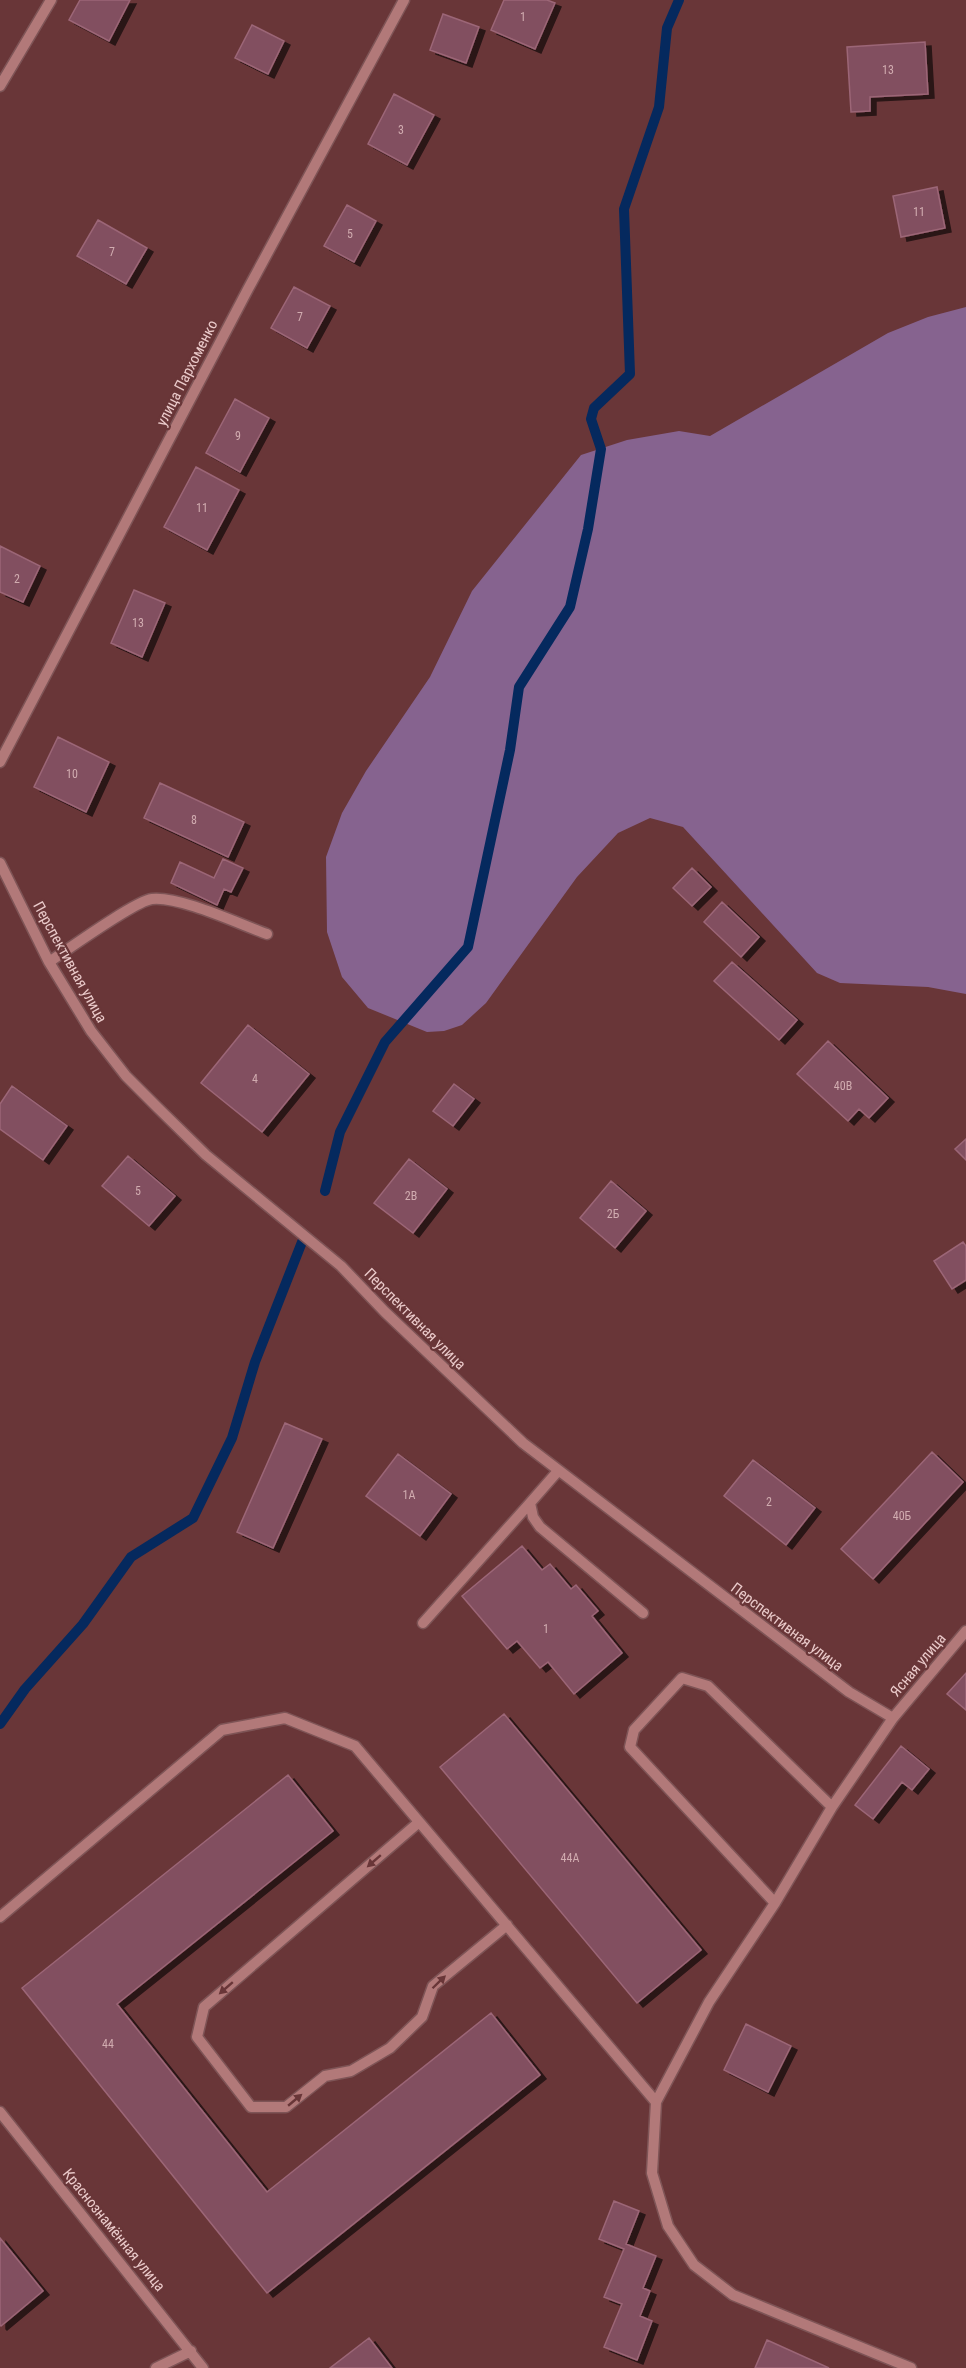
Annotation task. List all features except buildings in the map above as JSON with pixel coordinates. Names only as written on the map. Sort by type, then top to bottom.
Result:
[{"type":"street","points":[[0,86],[51,0]]},
{"type":"street","name":"улица Пархоменко","points":[[0,762],[253,279],[404,0]]},
{"type":"street","name":"Перспективная улица","points":[[0,862],[49,962],[91,1031],[126,1076],[206,1155],[341,1266],[385,1312],[523,1443],[849,1692],[893,1718]]},
{"type":"street","points":[[49,962],[129,910],[151,899],[172,901],[192,907],[267,934]]},
{"type":"street","points":[[423,1623],[558,1471]]},
{"type":"street","points":[[530,1503],[533,1517],[540,1527],[643,1613]]},
{"type":"street","name":"Ясная улица","points":[[656,2102],[709,2002],[775,1903],[832,1807],[893,1718],[966,1631]]},
{"type":"street","points":[[775,1903],[630,1747],[634,1730],[682,1678],[708,1686],[832,1807]]},
{"type":"street","points":[[0,1917],[222,1730],[285,1718],[355,1746],[656,2102],[652,2173],[668,2226],[694,2265],[733,2295],[911,2368]]},
{"type":"street","points":[[418,1823],[204,2007],[197,2037],[251,2107],[286,2107],[325,2076],[351,2071],[390,2048],[422,2017],[433,1986],[507,1925]]},
{"type":"street","name":"Краснознамённая улица","points":[[0,2112],[203,2368]]},
{"type":"street","points":[[156,2368],[191,2351]]},
{"type":"shaded area","points":[[966,307],[966,994],[928,987],[840,983],[817,973],[683,827],[650,818],[618,833],[577,877],[486,1003],[462,1025],[444,1031],[427,1032],[368,1008],[342,977],[327,932],[326,857],[342,813],[366,771],[430,677],[472,591],[581,455],[627,440],[679,431],[710,436],[888,333],[928,317]]},
{"type":"waterway","points":[[325,1191],[340,1132],[385,1042],[468,947],[510,750],[519,687],[570,607],[588,529],[601,449],[591,419],[594,408],[630,374],[624,209],[659,107],[667,28],[679,0]]},
{"type":"waterway","points":[[0,1724],[25,1689],[83,1624],[131,1557],[193,1518],[232,1438],[255,1362],[302,1242]]}]
